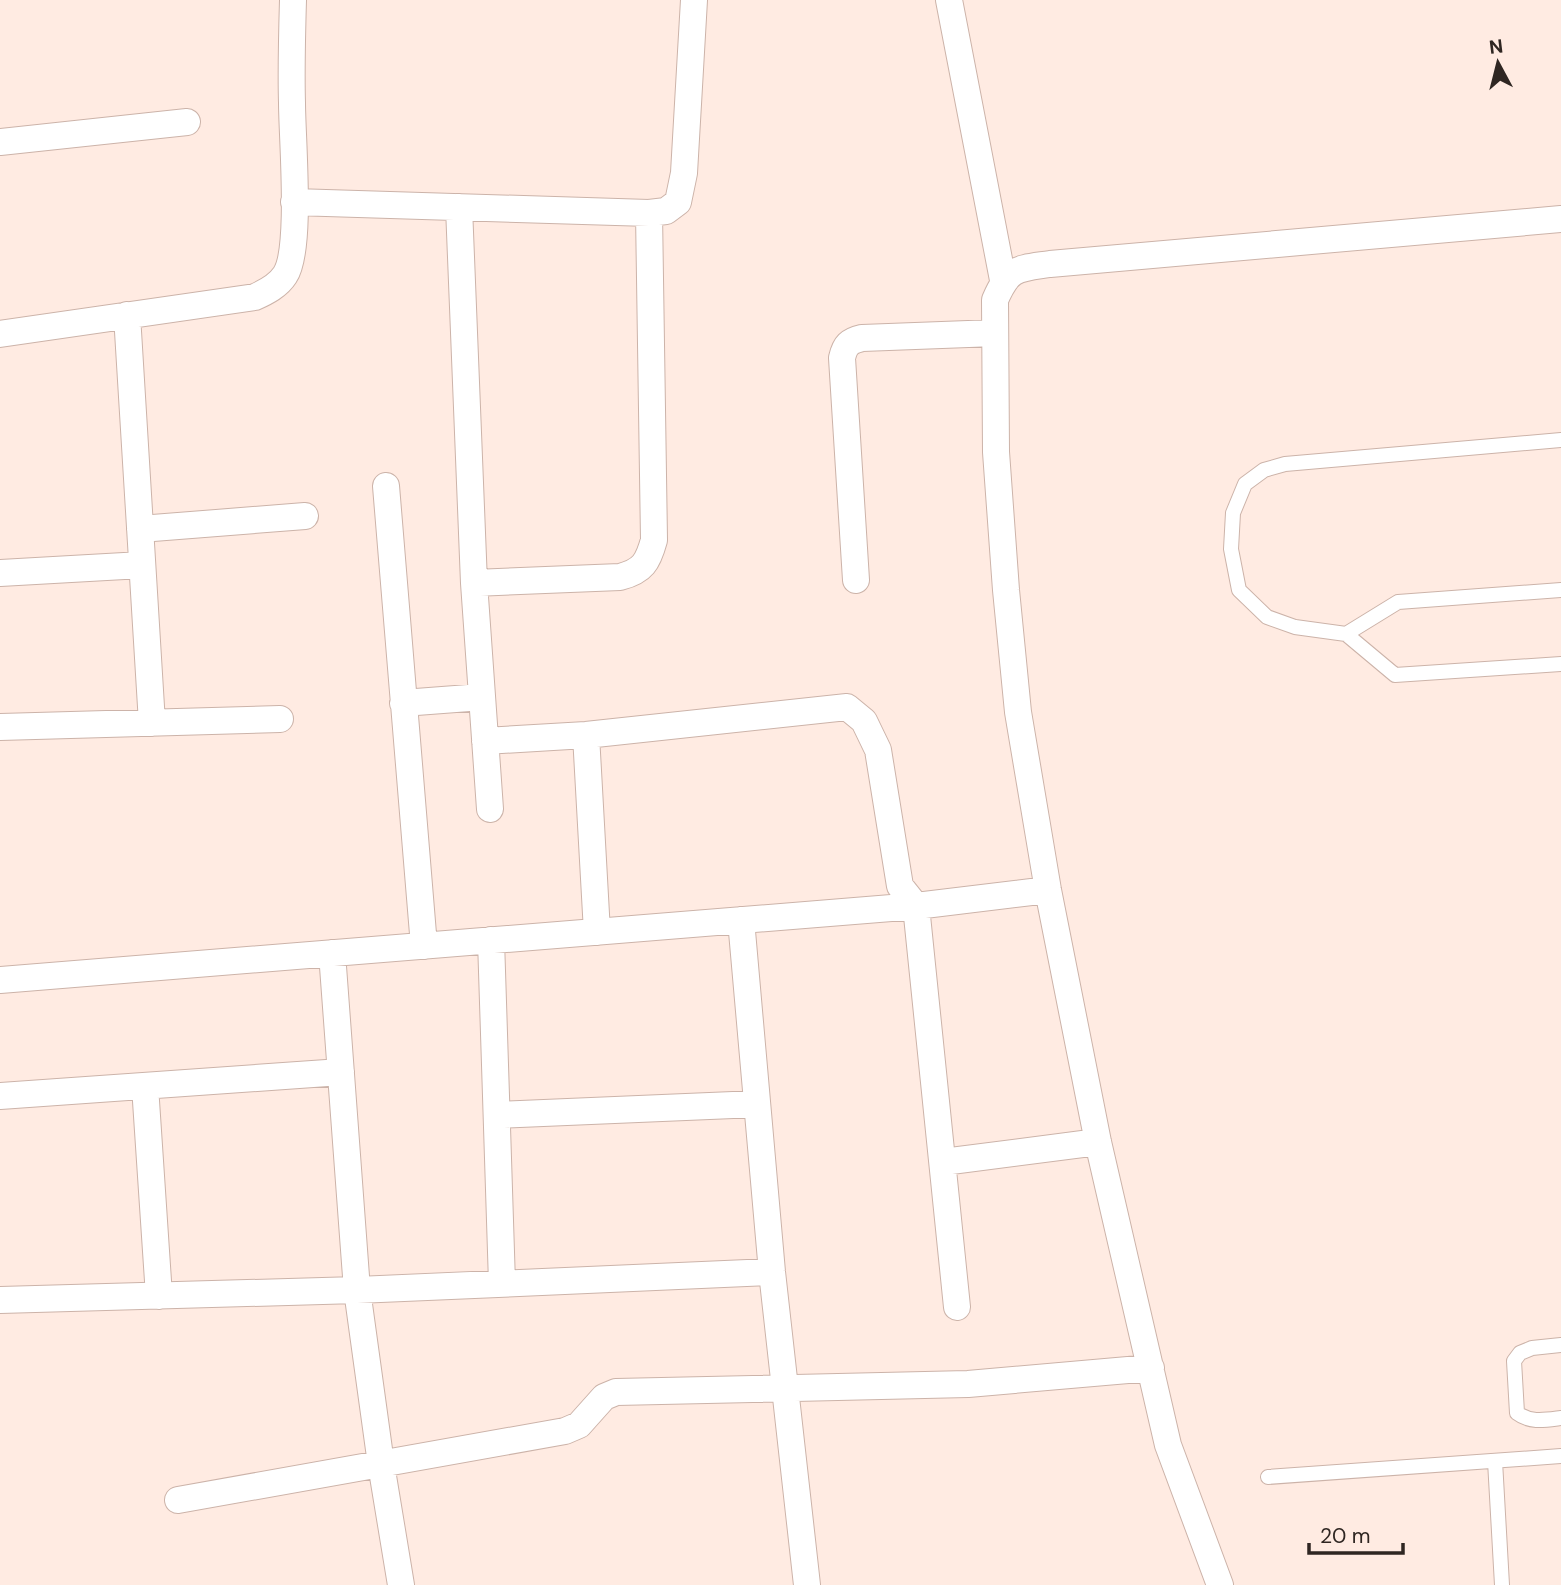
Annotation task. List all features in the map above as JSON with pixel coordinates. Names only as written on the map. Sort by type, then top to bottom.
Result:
[{"type":"street","points":[[0,334],[255,297],[271,289],[286,274],[293,247],[293,0]]},
{"type":"street","points":[[294,202],[649,213],[666,211],[678,202],[684,173],[694,0]]},
{"type":"street","points":[[948,0],[1003,281]]},
{"type":"street","points":[[0,142],[187,122]]},
{"type":"street","points":[[459,207],[474,583],[490,809]]},
{"type":"street","points":[[474,583],[620,577],[635,573],[649,559],[654,540],[649,213]]},
{"type":"street","points":[[1220,1585],[1168,1445],[1098,1142],[1048,890],[1018,712],[1006,590],[996,452],[995,300],[1003,281],[1019,269],[1050,264],[1561,219]]},
{"type":"street","points":[[127,316],[152,723]]},
{"type":"street","points":[[856,580],[842,358],[845,347],[852,340],[862,338],[995,333]]},
{"type":"street","points":[[386,486],[424,946]]},
{"type":"street","points":[[140,529],[305,516]]},
{"type":"street","points":[[0,573],[142,565]]},
{"type":"street","points":[[403,703],[482,697]]},
{"type":"street","points":[[485,741],[586,735],[847,707],[864,721],[878,751],[900,886],[916,906],[957,1307]]},
{"type":"street","points":[[0,727],[280,719]]},
{"type":"street","points":[[586,735],[597,932]]},
{"type":"street","points":[[0,981],[916,906],[1048,890]]},
{"type":"street","points":[[741,920],[772,1272],[807,1585]]},
{"type":"street","points":[[491,940],[502,1283]]},
{"type":"street","points":[[332,953],[357,1290],[401,1585]]},
{"type":"street","points":[[0,1096],[341,1072]]},
{"type":"street","points":[[145,1086],[159,1296]]},
{"type":"street","points":[[497,1115],[757,1104]]},
{"type":"street","points":[[943,1162],[1098,1142]]},
{"type":"street","points":[[0,1300],[357,1290],[772,1272]]},
{"type":"street","points":[[178,1500],[565,1431],[579,1425],[604,1397],[616,1391],[968,1384],[1151,1368]]},
{"type":"lane","points":[[1561,440],[1285,464],[1264,470],[1245,484],[1233,513],[1231,549],[1239,590],[1267,617],[1295,627],[1346,634],[1395,674],[1561,664]]},
{"type":"lane","points":[[1346,634],[1398,602],[1561,590]]},
{"type":"lane","points":[[1561,1345],[1532,1348],[1520,1353],[1514,1361],[1517,1413],[1525,1419],[1561,1419]]},
{"type":"lane","points":[[1268,1477],[1561,1456]]},
{"type":"lane","points":[[1495,1461],[1502,1585]]}]
